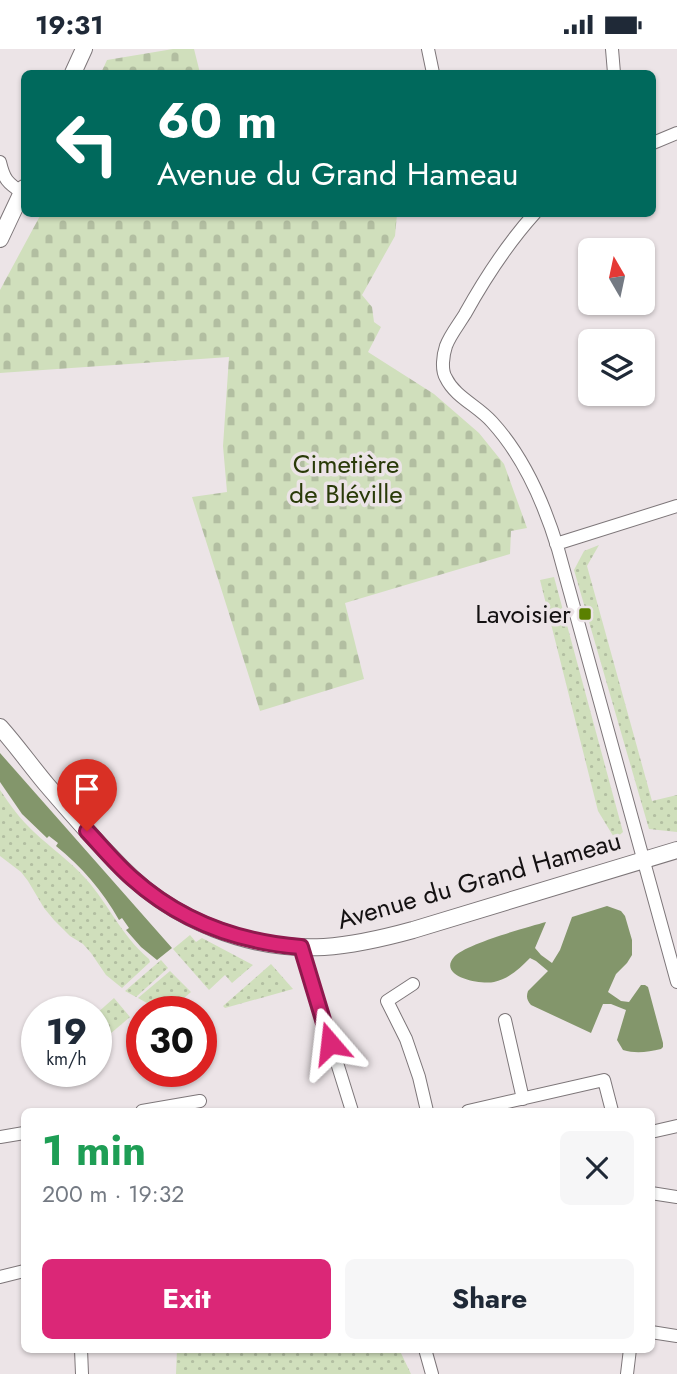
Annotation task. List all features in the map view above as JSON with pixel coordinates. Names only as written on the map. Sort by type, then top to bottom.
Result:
[{"type":"main road","points":[[74,70],[84,49]]},
{"type":"main road","points":[[0,239],[21,196]]},
{"type":"main road","name":"Avenue du Grand Hameau","points":[[1,731],[132,879],[191,919],[217,930],[265,943],[301,947],[344,945],[391,936],[677,850]]},
{"type":"street","points":[[428,49],[432,70]]},
{"type":"street","points":[[612,49],[614,70]]},
{"type":"street","points":[[656,142],[677,133]]},
{"type":"street","points":[[0,162],[4,178],[12,186],[21,189]]},
{"type":"street","points":[[531,217],[514,236],[484,280],[446,346],[443,368],[445,377],[458,393],[491,421],[520,459],[547,515],[677,982]]},
{"type":"street","points":[[556,544],[677,506]]},
{"type":"street","points":[[301,947],[351,1108]]},
{"type":"street","points":[[413,984],[387,1001],[406,1039],[426,1108]]},
{"type":"street","points":[[505,1020],[523,1099]]},
{"type":"street","points":[[482,1108],[604,1080],[610,1108]]},
{"type":"street","points":[[159,1108],[200,1101]]},
{"type":"street","points":[[655,1131],[677,1126]]},
{"type":"street","points":[[0,1137],[21,1134]]},
{"type":"street","points":[[655,1194],[677,1197]]},
{"type":"street","points":[[0,1276],[21,1272]]},
{"type":"street","points":[[655,1333],[677,1336]]},
{"type":"street","points":[[81,1353],[82,1374]]},
{"type":"street","points":[[426,1353],[432,1374]]},
{"type":"street","points":[[627,1374],[630,1353]]},
{"type":"green space","points":[[173,49],[194,49],[199,70],[102,70],[107,60]]},
{"type":"green space","name":"Cimetière de Bléville","points":[[39,217],[397,217],[395,236],[362,295],[372,307],[374,322],[381,327],[368,352],[434,394],[479,433],[504,464],[527,528],[511,531],[510,554],[345,603],[364,679],[260,711],[192,497],[227,492],[223,446],[229,357],[0,373],[0,290]]},
{"type":"green space","points":[[599,545],[587,566],[652,801],[677,795],[677,832],[649,829],[574,570],[584,551]]},
{"type":"green space","points":[[554,577],[623,832],[615,839],[598,811],[540,580]]},
{"type":"green space","points":[[0,790],[29,827],[86,879],[130,940],[149,959],[150,962],[122,988],[106,975],[83,944],[70,936],[54,920],[21,872],[0,856]]},
{"type":"green space","points":[[190,935],[196,942],[202,938],[253,965],[232,983],[225,975],[209,990],[173,949]]},
{"type":"green space","points":[[161,960],[168,968],[137,996],[125,991]]},
{"type":"green space","points":[[271,964],[293,989],[225,1008],[223,1006]]},
{"type":"green space","points":[[170,971],[191,992],[186,996],[140,996]]},
{"type":"green space","points":[[114,998],[126,1012],[126,1020],[112,1032]]},
{"type":"green space","points":[[177,1353],[401,1353],[411,1374],[176,1374]]},
{"type":"shaded area","points":[[0,753],[172,948],[157,960],[141,947],[126,930],[129,928],[122,918],[119,920],[91,880],[56,846],[58,843],[49,836],[47,838],[22,814],[0,782]]},
{"type":"shaded area","points":[[607,906],[621,911],[625,916],[632,940],[632,955],[616,974],[608,992],[621,1001],[629,1002],[641,985],[648,987],[663,1043],[661,1049],[642,1052],[623,1050],[617,1040],[626,1010],[611,1004],[603,1004],[591,1033],[531,1005],[527,998],[528,991],[548,971],[530,958],[509,976],[488,983],[471,981],[451,970],[450,964],[460,952],[497,936],[546,922],[535,948],[552,963],[560,950],[572,917]]},
{"type":"place","name":"Lavoisier","points":[[585,614]]},
{"type":"route","points":[[87,831],[132,879],[191,919],[239,937],[301,947],[330,1043]]}]
